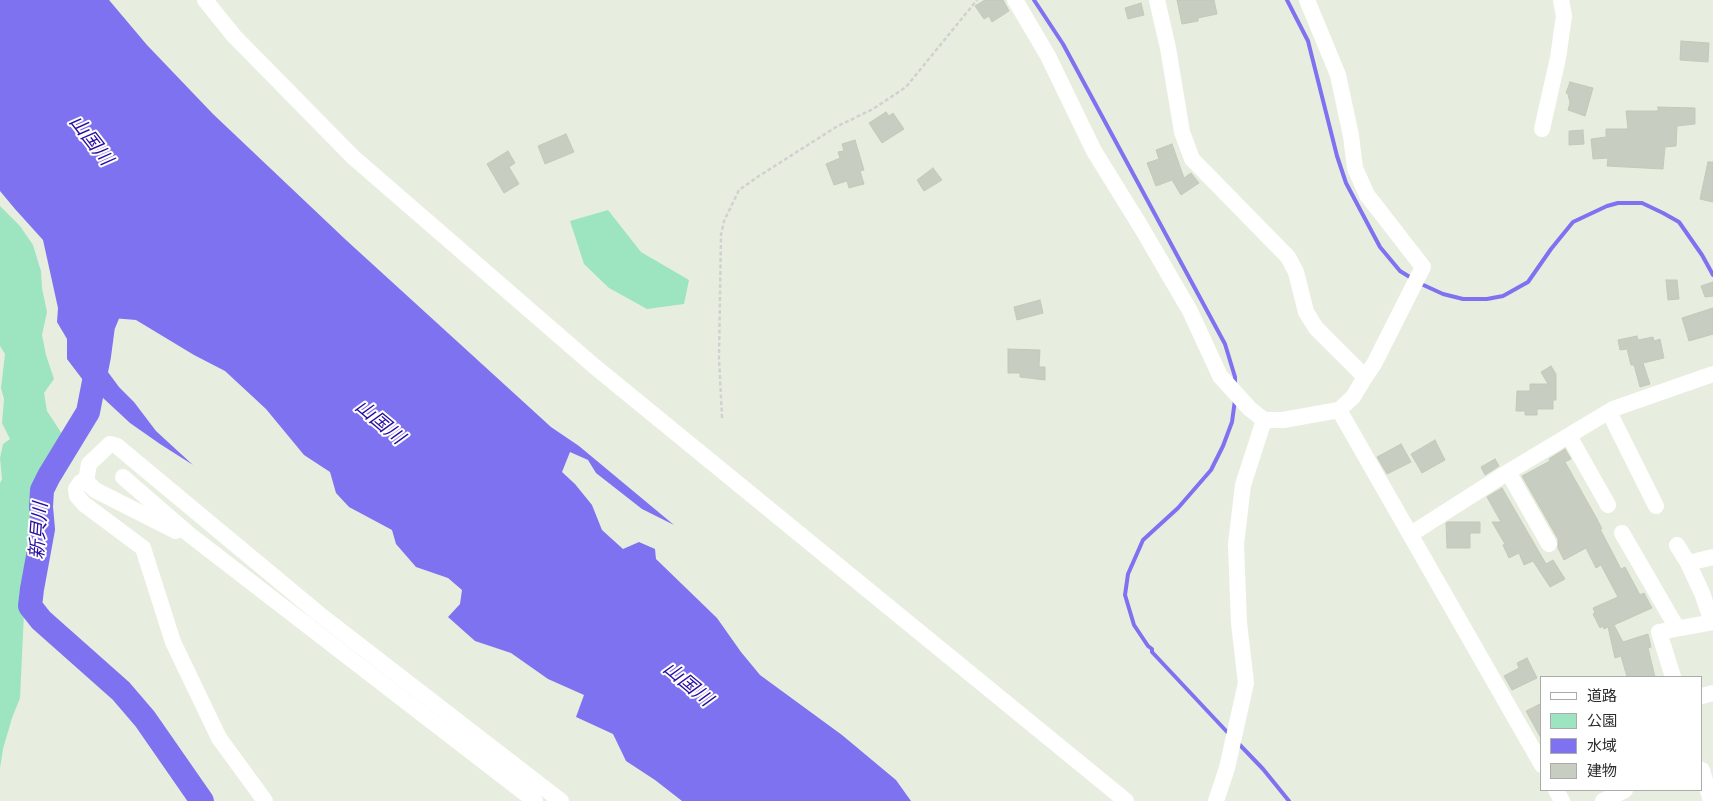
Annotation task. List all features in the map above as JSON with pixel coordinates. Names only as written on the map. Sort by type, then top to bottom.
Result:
[{"type":"street","points":[[205,0],[234,36],[353,157],[594,366],[1126,801]]},
{"type":"street","points":[[1015,0],[1048,56],[1094,151],[1141,226],[1190,311],[1220,376],[1250,409],[1264,420],[1283,420],[1339,410],[1353,397],[1374,364],[1423,267],[1367,195],[1355,168],[1351,136],[1338,76],[1307,0]]},
{"type":"street","points":[[1156,0],[1168,48],[1182,132],[1192,159],[1288,257],[1296,272],[1306,312],[1316,328],[1365,377]]},
{"type":"street","points":[[1542,130],[1560,49],[1564,16],[1561,0]]},
{"type":"street","points":[[1411,534],[1508,472],[1609,412],[1713,374]]},
{"type":"street","points":[[1339,410],[1540,762]]},
{"type":"street","points":[[1609,412],[1656,506]]},
{"type":"street","points":[[1216,801],[1227,768],[1246,683],[1239,623],[1236,544],[1243,485],[1264,420]]},
{"type":"street","points":[[1568,436],[1608,505]]},
{"type":"street","points":[[86,481],[89,464],[110,444],[117,446],[319,614],[561,801]]},
{"type":"street","points":[[1508,472],[1549,544]]},
{"type":"street","points":[[123,477],[190,535],[535,801]]},
{"type":"street","points":[[86,481],[95,490],[172,529],[190,535]]},
{"type":"street","points":[[86,481],[80,482],[76,489],[77,496],[84,504],[143,548],[173,642],[219,738],[265,801]]},
{"type":"street","points":[[1622,533],[1677,628]]},
{"type":"street","points":[[1673,676],[1659,632],[1713,622],[1688,563],[1677,545]]},
{"type":"street","points":[[1688,563],[1713,556]]},
{"type":"street","points":[[1703,773],[1711,801]]},
{"type":"street","points":[[1603,801],[1623,791]]},
{"type":"path","points":[[722,418],[719,358],[721,235],[724,221],[739,190],[836,127],[873,109],[906,87],[977,0]]},
{"type":"green space","points":[[0,206],[20,226],[33,245],[41,271],[47,312],[42,335],[54,379],[44,393],[47,411],[64,437],[63,457],[53,469],[41,475],[36,493],[38,523],[24,613],[20,698],[3,749],[0,768],[0,483],[2,479],[0,458],[3,444],[10,439],[2,423],[4,399],[1,388],[5,354],[0,346]]},
{"type":"green space","points":[[608,210],[641,252],[689,280],[684,304],[647,309],[609,288],[584,264],[570,221]]},
{"type":"water","name":"山国川","points":[[0,0],[109,0],[147,45],[213,114],[346,240],[551,427],[579,446],[674,525],[642,509],[596,473],[588,460],[570,452],[562,472],[575,484],[592,505],[602,530],[623,549],[639,542],[655,549],[656,559],[717,618],[760,675],[842,735],[896,780],[911,801],[682,801],[626,761],[613,734],[576,717],[584,695],[548,679],[511,653],[475,641],[448,617],[460,604],[462,590],[448,578],[416,567],[396,544],[392,530],[349,507],[336,493],[330,472],[304,455],[266,409],[225,371],[194,355],[136,320],[112,318],[97,324],[109,355],[91,345],[119,387],[134,402],[156,431],[193,465],[130,423],[102,397],[84,424],[78,421],[89,388],[67,359],[67,339],[57,322],[58,308],[43,240],[0,191]]},
{"type":"building","points":[[985,0],[1003,0],[1009,11],[992,22],[989,16],[984,19],[975,6]]},
{"type":"building","points":[[1177,0],[1214,0],[1217,14],[1198,18],[1198,21],[1182,24]]},
{"type":"building","points":[[1141,3],[1144,15],[1128,19],[1125,8]]},
{"type":"building","points":[[1681,41],[1709,43],[1708,62],[1680,60]]},
{"type":"building","points":[[1570,82],[1593,88],[1585,116],[1568,110],[1570,103],[1566,93]]},
{"type":"building","points":[[1658,107],[1695,108],[1695,124],[1677,126],[1676,146],[1665,147],[1663,169],[1607,166],[1608,158],[1593,159],[1591,139],[1606,137],[1606,129],[1628,129],[1626,111],[1658,111]]},
{"type":"building","points":[[886,112],[889,116],[893,113],[904,129],[882,143],[869,123]]},
{"type":"building","points":[[1583,130],[1584,144],[1569,145],[1569,131]]},
{"type":"building","points":[[566,134],[574,152],[545,164],[538,146]]},
{"type":"building","points":[[855,140],[864,170],[860,171],[864,184],[849,188],[847,181],[834,185],[826,164],[840,158],[838,152],[844,151],[842,144]]},
{"type":"building","points":[[1172,144],[1184,178],[1191,173],[1199,183],[1181,195],[1172,180],[1156,186],[1147,163],[1159,159],[1156,150]]},
{"type":"building","points":[[508,151],[515,163],[509,167],[519,184],[504,193],[487,164]]},
{"type":"building","points":[[1708,162],[1713,162],[1713,202],[1700,199]]},
{"type":"building","points":[[933,168],[942,180],[924,191],[917,180]]},
{"type":"building","points":[[1666,280],[1677,280],[1679,299],[1668,300]]},
{"type":"building","points":[[1713,282],[1713,296],[1705,297],[1701,286]]},
{"type":"building","points":[[1040,300],[1043,313],[1017,320],[1014,307]]},
{"type":"building","points":[[1713,308],[1713,334],[1689,341],[1682,318]]},
{"type":"building","points":[[1637,336],[1638,340],[1653,337],[1654,341],[1660,339],[1664,358],[1643,363],[1650,384],[1640,387],[1627,349],[1620,350],[1618,340]]},
{"type":"building","points":[[1008,349],[1040,350],[1039,367],[1045,367],[1045,380],[1020,377],[1020,373],[1008,373]]},
{"type":"building","points":[[1551,366],[1556,374],[1556,400],[1553,400],[1553,409],[1537,409],[1537,415],[1525,415],[1525,411],[1516,411],[1517,391],[1530,391],[1530,384],[1548,384],[1541,372]]},
{"type":"building","points":[[1435,440],[1445,460],[1422,473],[1411,454]]},
{"type":"building","points":[[1401,444],[1411,462],[1387,474],[1377,457]]},
{"type":"building","points":[[1565,449],[1571,459],[1565,462],[1597,519],[1602,529],[1600,529],[1621,569],[1625,567],[1640,595],[1644,593],[1652,608],[1614,625],[1623,642],[1648,634],[1651,647],[1648,648],[1655,676],[1627,676],[1621,656],[1615,658],[1608,627],[1604,629],[1603,626],[1600,628],[1593,614],[1595,613],[1593,608],[1618,597],[1601,565],[1596,568],[1586,548],[1564,560],[1558,548],[1558,539],[1522,476],[1550,461],[1549,459]]},
{"type":"building","points":[[1495,459],[1499,466],[1485,475],[1481,467]]},
{"type":"building","points":[[1502,488],[1546,564],[1553,560],[1565,579],[1550,587],[1533,561],[1524,565],[1519,553],[1509,558],[1503,545],[1505,544],[1492,522],[1501,522],[1487,497]]},
{"type":"building","points":[[1480,522],[1480,533],[1470,533],[1470,548],[1447,548],[1446,523]]},
{"type":"building","points":[[1527,658],[1537,678],[1512,690],[1504,676],[1519,668],[1517,663]]},
{"type":"building","points":[[1540,704],[1540,736],[1526,711]]},
{"type":"waterway","points":[[1034,0],[1063,44],[1225,344],[1235,377],[1235,386]]},
{"type":"waterway","points":[[1287,0],[1308,41],[1337,156],[1346,183],[1380,247],[1400,271],[1413,279]]},
{"type":"waterway","points":[[1419,283],[1443,294],[1463,299],[1487,299],[1503,296],[1528,282],[1573,222],[1607,206],[1618,203],[1642,203],[1679,222],[1702,255],[1713,275]]},
{"type":"waterway","name":"新貝川","points":[[117,292],[103,326],[88,412],[42,490],[43,529],[30,606],[41,620],[121,691],[145,719],[202,801]]},
{"type":"waterway","points":[[1229,734],[1152,652],[1152,649],[1134,625],[1125,595],[1128,574],[1143,540],[1178,508],[1211,470],[1232,422],[1235,400]]},
{"type":"waterway","points":[[1238,743],[1263,769],[1289,801]]}]
